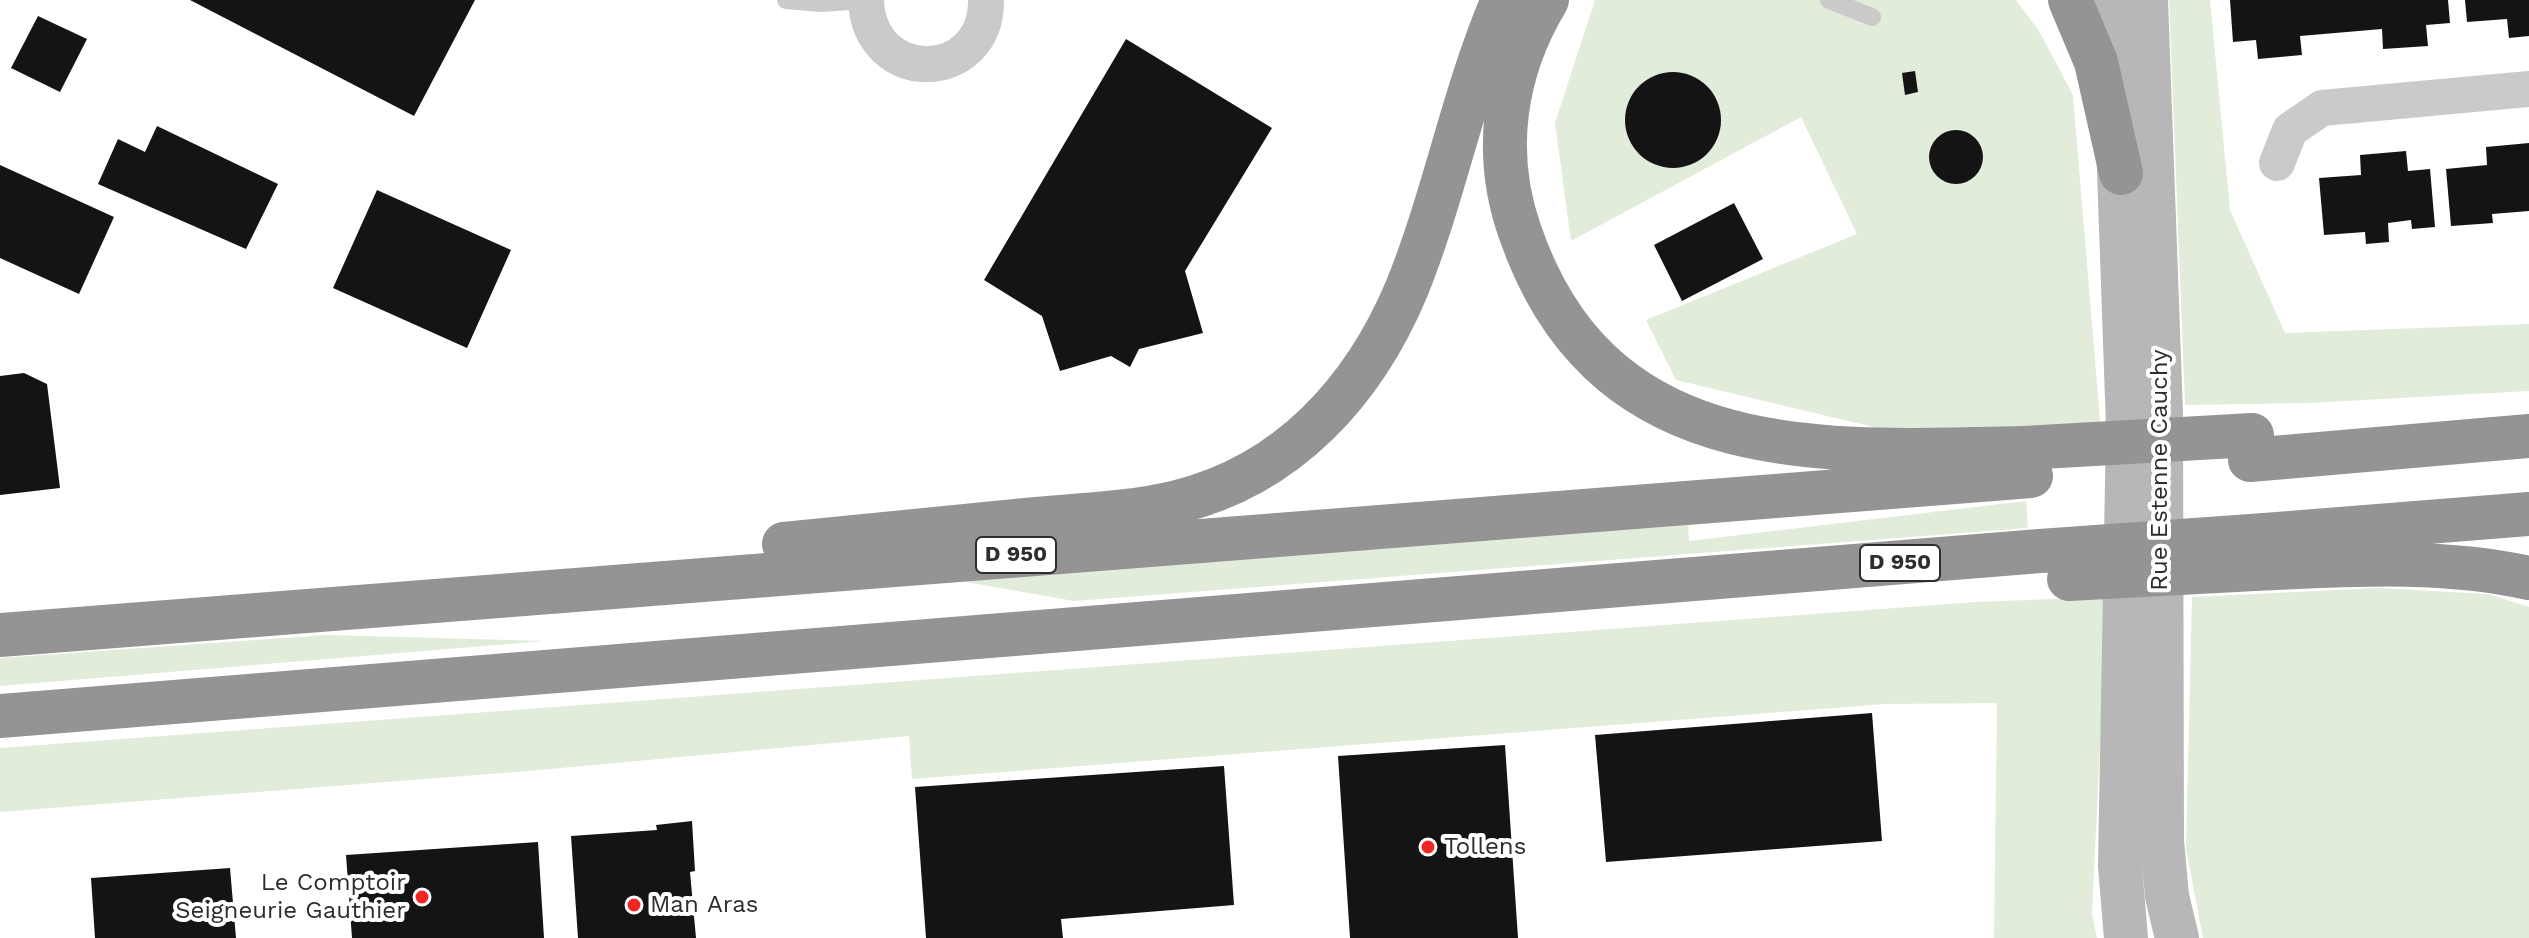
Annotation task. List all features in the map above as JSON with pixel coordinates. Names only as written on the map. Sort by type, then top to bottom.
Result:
[{"type":"highway","points":[[328,609],[718,551],[1140,509],[1197,496],[1241,480],[1269,463],[1314,427],[1360,378],[1376,351],[1417,262],[1503,0]]},
{"type":"highway","points":[[1547,0],[1528,36],[1512,86],[1504,128],[1504,163],[1517,225],[1556,312],[1598,363],[1656,404],[1737,435],[1808,445],[1908,450],[2028,462],[2251,448],[2411,430],[2455,442],[2529,436]]},
{"type":"highway","points":[[2070,0],[2096,62],[2121,173]]},
{"type":"highway","name":"D 950","points":[[0,635],[2028,462]]},
{"type":"highway","name":"D 950","points":[[0,716],[1760,575],[2039,566],[2260,552],[2529,514]]},
{"type":"highway","points":[[2260,552],[2434,566],[2529,578]]},
{"type":"main road","name":"Rue Estenne Cauchy","points":[[2113,0],[2128,427],[2120,866],[2126,938]]},
{"type":"main road","name":"Rue Estenne Cauchy","points":[[2146,0],[2160,398],[2162,841],[2167,896],[2177,938]]},
{"type":"street","points":[[864,0],[867,18],[878,42],[899,58],[924,65],[949,60],[970,46],[983,24],[986,0]]},
{"type":"street","points":[[2277,163],[2290,130],[2322,108],[2529,89]]},
{"type":"lane","points":[[786,0],[864,0]]},
{"type":"lane","points":[[1829,0],[1872,17]]},
{"type":"green space","points":[[1595,0],[2016,0],[2039,31],[2073,95],[2101,431],[1907,435],[1676,380],[1646,320],[1857,234],[1801,117],[1571,241],[1555,123]]},
{"type":"green space","points":[[2169,0],[2210,0],[2230,210],[2285,333],[2529,324],[2529,391],[2308,403],[2185,405]]},
{"type":"green space","points":[[2026,501],[2028,528],[1074,601],[960,581],[1688,525],[1689,541]]},
{"type":"green space","points":[[2379,588],[2488,594],[2529,607],[2529,938],[2203,938],[2186,849],[2192,597]]},
{"type":"green space","points":[[2107,597],[2092,914],[2097,938],[1994,938],[1997,703],[1885,704],[912,779],[909,736],[528,771],[0,812],[0,748],[1976,602]]},
{"type":"green space","points":[[326,635],[545,641],[0,686],[0,658]]},
{"type":"building","points":[[190,0],[475,0],[414,116]]},
{"type":"building","points":[[2230,0],[2448,0],[2450,23],[2426,25],[2428,46],[2383,49],[2382,29],[2300,36],[2302,55],[2258,59],[2256,40],[2233,42]]},
{"type":"building","points":[[2465,0],[2529,0],[2529,36],[2509,38],[2507,19],[2467,22]]},
{"type":"building","points":[[38,16],[87,39],[60,92],[11,68]]},
{"type":"building","points":[[1126,39],[1272,128],[1185,271],[1203,333],[1139,349],[1130,367],[1111,356],[1060,371],[1042,316],[984,280]]},
{"type":"building","points":[[1915,71],[1918,92],[1905,95],[1902,73]]},
{"type":"building","points":[[1673,72],[1691,75],[1707,86],[1718,102],[1721,120],[1718,138],[1707,154],[1691,165],[1673,168],[1655,165],[1639,154],[1628,138],[1625,120],[1628,102],[1639,86],[1655,75]]},
{"type":"building","points":[[157,126],[278,184],[246,249],[98,184],[118,139],[145,152]]},
{"type":"building","points":[[1956,130],[1975,138],[1983,157],[1975,176],[1956,184],[1937,176],[1929,157],[1937,138]]},
{"type":"building","points":[[2529,143],[2529,211],[2492,214],[2493,223],[2451,226],[2446,169],[2487,165],[2486,147]]},
{"type":"building","points":[[2406,151],[2408,171],[2430,169],[2435,227],[2412,229],[2411,220],[2388,223],[2389,242],[2366,244],[2365,232],[2324,235],[2319,178],[2361,175],[2360,155]]},
{"type":"building","points":[[0,165],[114,217],[79,294],[0,258]]},
{"type":"building","points":[[377,190],[511,250],[467,348],[333,288]]},
{"type":"building","points":[[1734,203],[1763,259],[1682,301],[1654,245]]},
{"type":"building","points":[[24,373],[47,384],[60,488],[0,495],[0,376]]},
{"type":"building","points":[[1872,713],[1882,841],[1606,862],[1595,735]]},
{"type":"building","name":"Tollens","points":[[1505,745],[1518,938],[1350,938],[1338,756]]},
{"type":"building","points":[[1224,766],[1234,905],[1061,919],[1063,938],[926,938],[915,787]]},
{"type":"building","name":"Man Aras","points":[[692,821],[695,871],[690,872],[696,938],[578,938],[571,836],[657,830],[656,825]]},
{"type":"building","name":"Le Comptoir Seigneurie Gauthier","points":[[538,842],[544,938],[352,938],[346,855]]},
{"type":"building","points":[[230,868],[236,938],[95,938],[91,878]]},
{"type":"place","name":"Tollens","points":[[1428,847]]},
{"type":"place","name":"Le Comptoir Seigneurie Gauthier","points":[[422,897]]},
{"type":"place","name":"Man Aras","points":[[634,905]]}]
